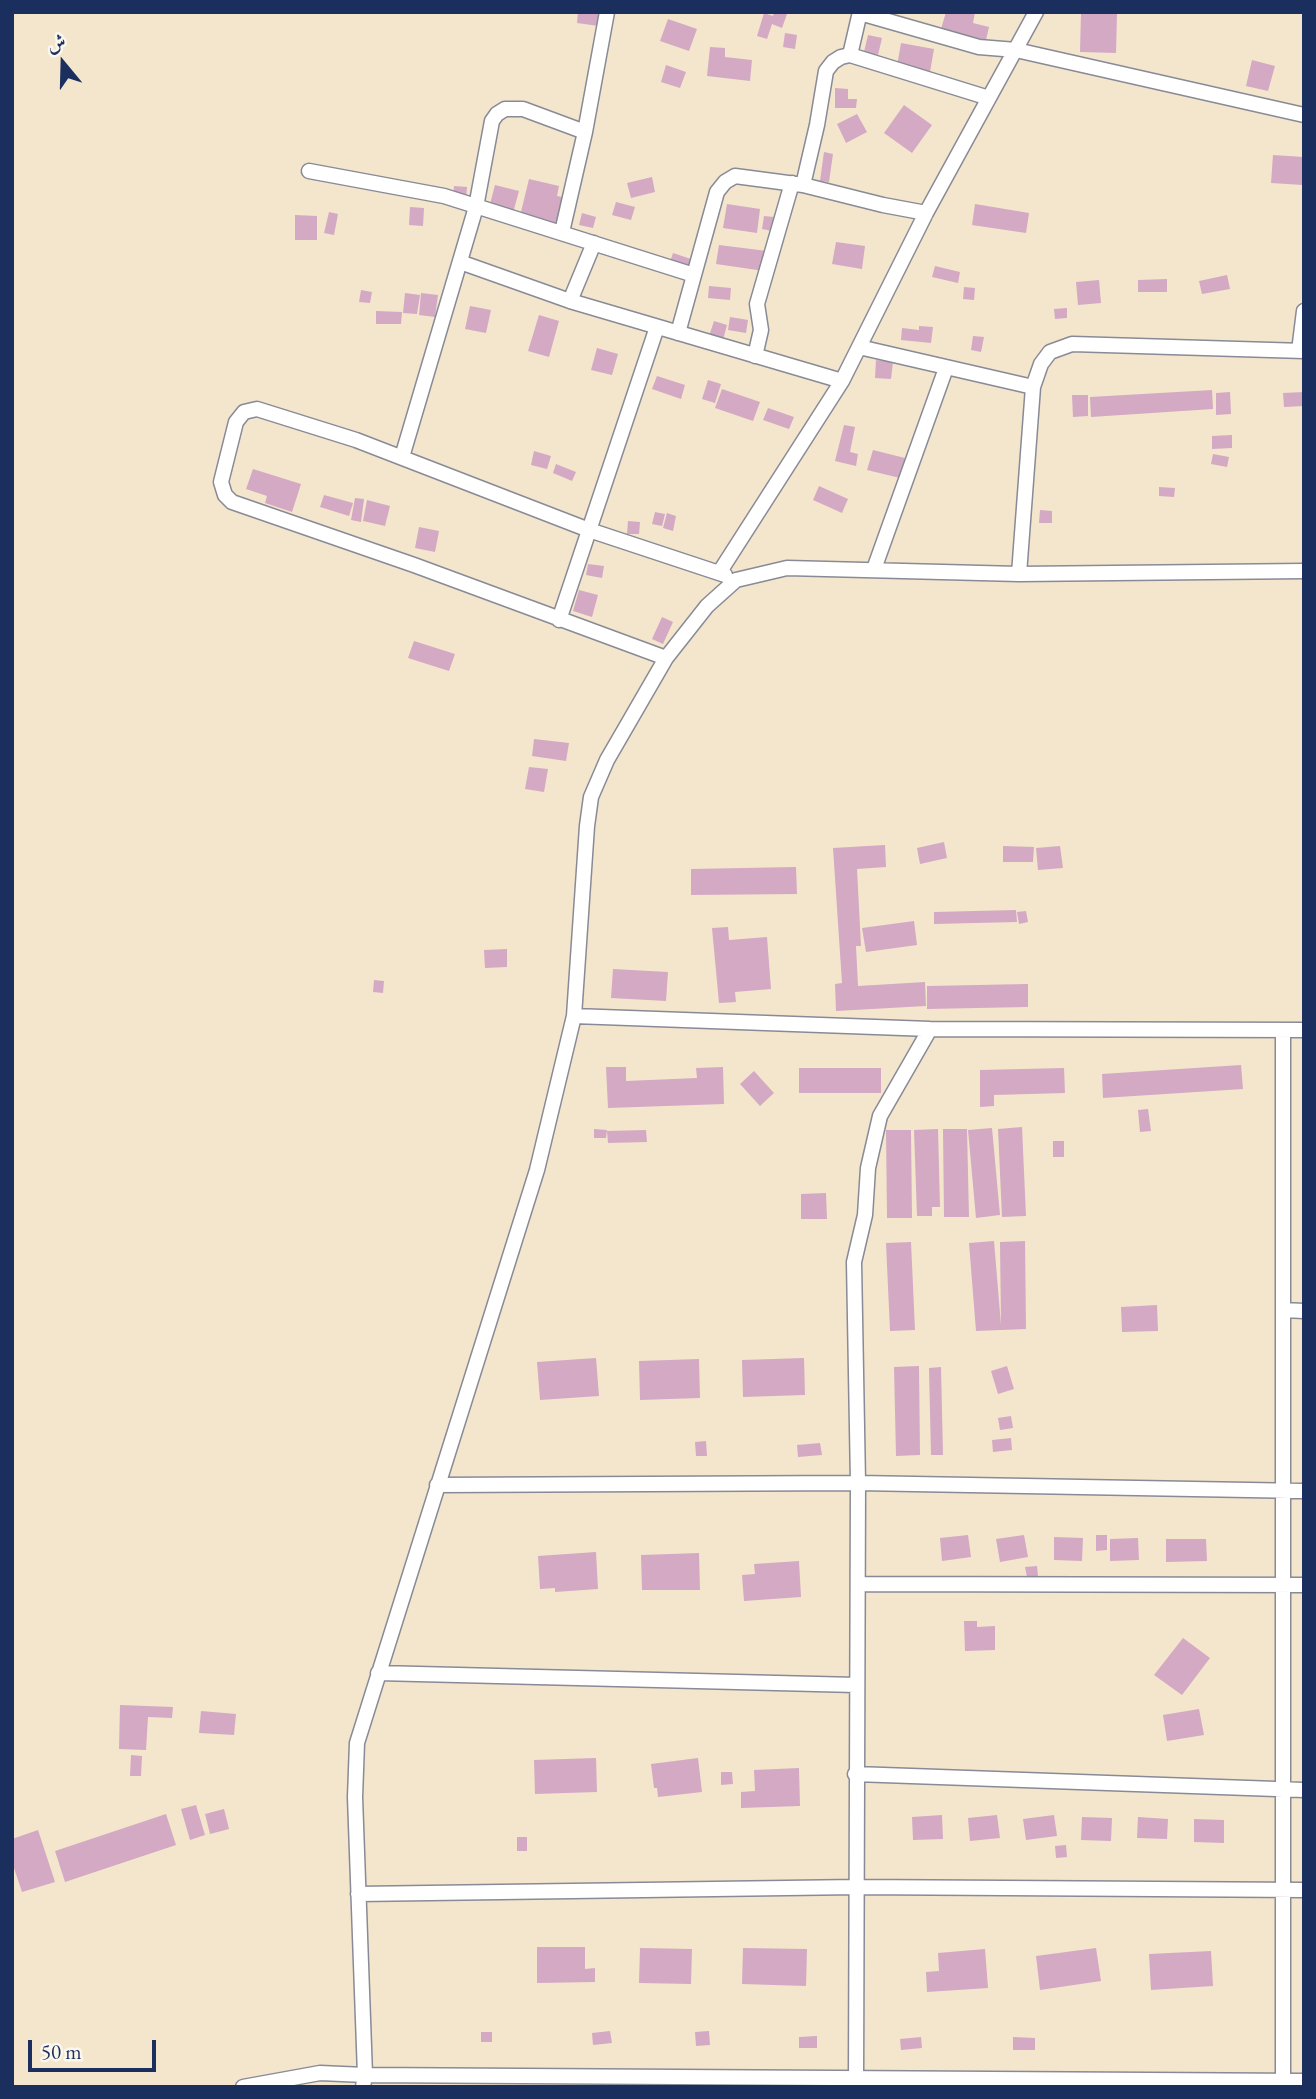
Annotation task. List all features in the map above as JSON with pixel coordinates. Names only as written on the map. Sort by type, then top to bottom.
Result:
[{"type":"street","points":[[562,232],[585,132],[607,12]]},
{"type":"street","points":[[719,573],[842,381],[926,214],[1036,12]]},
{"type":"street","points":[[850,55],[860,13],[979,47],[1016,50],[1304,115]]},
{"type":"street","points":[[755,356],[761,330],[757,304],[817,125],[826,71],[833,62],[850,55],[989,98]]},
{"type":"street","points":[[402,457],[476,206],[492,121],[505,109],[523,109],[585,132]]},
{"type":"street","points":[[309,170],[444,196],[694,275]]},
{"type":"street","points":[[678,333],[718,192],[725,181],[735,176],[797,184],[926,214]]},
{"type":"street","points":[[570,301],[594,243]]},
{"type":"street","points":[[460,262],[570,301],[842,381]]},
{"type":"street","points":[[1019,574],[1033,387],[1041,364],[1050,352],[1072,344],[1301,351],[1304,311]]},
{"type":"street","points":[[559,620],[657,327]]},
{"type":"street","points":[[859,347],[1033,387]]},
{"type":"street","points":[[874,569],[946,368]]},
{"type":"street","points":[[666,658],[414,565],[232,502],[225,495],[221,482],[236,422],[244,412],[257,409],[402,457],[589,530],[736,580]]},
{"type":"street","points":[[364,2081],[355,1797],[357,1743],[533,1183],[574,1017],[591,797],[607,760],[666,658],[707,606],[736,580],[787,568],[1019,574],[1304,571]]},
{"type":"street","points":[[574,1017],[930,1029],[1304,1030]]},
{"type":"street","points":[[856,2078],[858,1483],[854,1262],[865,1215],[868,1168],[880,1116],[930,1029]]},
{"type":"street","points":[[1282,2084],[1283,1030]]},
{"type":"street","points":[[1283,1310],[1304,1311]]},
{"type":"street","points":[[437,1485],[858,1483],[1304,1491]]},
{"type":"street","points":[[858,1584],[1304,1585]]},
{"type":"street","points":[[379,1672],[856,1685]]},
{"type":"street","points":[[855,1774],[1304,1790]]},
{"type":"street","points":[[358,1894],[857,1887],[1304,1890]]},
{"type":"street","points":[[243,2087],[320,2073],[364,2081],[808,2082],[856,2078],[1282,2084],[1304,2081]]},
{"type":"building","points":[[578,12],[600,12],[599,26],[577,23]]},
{"type":"building","points":[[774,12],[787,14],[782,28],[772,24],[767,39],[757,36],[764,13],[773,16]]},
{"type":"building","points":[[946,12],[975,12],[973,23],[989,27],[986,40],[941,29]]},
{"type":"building","points":[[1081,12],[1117,13],[1116,53],[1080,52]]},
{"type":"building","points":[[668,19],[697,29],[689,51],[660,41]]},
{"type":"building","points":[[785,33],[797,35],[795,49],[783,47]]},
{"type":"building","points":[[868,35],[882,38],[878,55],[864,52]]},
{"type":"building","points":[[901,43],[934,49],[930,72],[897,66]]},
{"type":"building","points":[[710,47],[725,48],[725,57],[752,60],[750,81],[707,76]]},
{"type":"building","points":[[1252,60],[1275,66],[1268,91],[1246,86]]},
{"type":"building","points":[[666,65],[686,72],[680,88],[661,82]]},
{"type":"building","points":[[835,88],[848,89],[848,99],[857,99],[856,108],[835,108]]},
{"type":"building","points":[[904,105],[932,125],[912,153],[884,133]]},
{"type":"building","points":[[857,114],[867,132],[846,143],[837,124]]},
{"type":"building","points":[[824,152],[833,154],[829,182],[820,181]]},
{"type":"building","points":[[1273,155],[1304,157],[1303,185],[1271,183]]},
{"type":"building","points":[[652,177],[655,192],[631,198],[627,183]]},
{"type":"building","points":[[529,179],[559,186],[557,196],[567,198],[560,226],[520,216]]},
{"type":"building","points":[[495,185],[519,191],[513,213],[489,208]]},
{"type":"building","points":[[454,186],[467,187],[466,199],[453,198]]},
{"type":"building","points":[[616,202],[635,207],[631,220],[612,215]]},
{"type":"building","points":[[727,204],[760,209],[757,233],[723,228]]},
{"type":"building","points":[[975,204],[1029,213],[1026,233],[972,225]]},
{"type":"building","points":[[410,207],[424,208],[423,226],[409,225]]},
{"type":"building","points":[[329,212],[338,214],[334,235],[324,233]]},
{"type":"building","points":[[582,213],[596,217],[593,228],[579,225]]},
{"type":"building","points":[[295,215],[317,216],[317,240],[295,240]]},
{"type":"building","points":[[764,216],[774,217],[772,231],[762,229]]},
{"type":"building","points":[[836,242],[865,246],[862,269],[832,264]]},
{"type":"building","points":[[719,245],[767,251],[764,271],[716,264]]},
{"type":"building","points":[[673,253],[691,259],[687,271],[669,265]]},
{"type":"building","points":[[935,266],[960,272],[958,283],[932,277]]},
{"type":"building","points":[[1227,275],[1230,289],[1202,294],[1199,281]]},
{"type":"building","points":[[1167,279],[1167,292],[1138,292],[1138,280]]},
{"type":"building","points":[[1099,280],[1101,303],[1078,305],[1076,282]]},
{"type":"building","points":[[709,286],[731,288],[730,300],[708,298]]},
{"type":"building","points":[[964,287],[975,288],[974,300],[963,299]]},
{"type":"building","points":[[361,290],[372,292],[370,303],[359,302]]},
{"type":"building","points":[[405,293],[420,295],[417,314],[403,313]]},
{"type":"building","points":[[421,293],[438,295],[435,317],[419,315]]},
{"type":"building","points":[[470,306],[491,310],[486,333],[465,329]]},
{"type":"building","points":[[1067,308],[1067,318],[1055,319],[1054,309]]},
{"type":"building","points":[[376,311],[402,312],[401,324],[376,324]]},
{"type":"building","points":[[539,315],[559,321],[549,357],[528,351]]},
{"type":"building","points":[[730,317],[748,320],[746,333],[728,330]]},
{"type":"building","points":[[714,321],[727,325],[723,340],[709,336]]},
{"type":"building","points":[[919,326],[933,327],[931,343],[901,340],[902,328],[919,330]]},
{"type":"building","points":[[973,336],[984,337],[981,352],[971,350]]},
{"type":"building","points":[[597,348],[618,354],[612,375],[591,370]]},
{"type":"building","points":[[876,360],[893,362],[891,379],[875,378]]},
{"type":"building","points":[[657,376],[685,385],[681,399],[652,389]]},
{"type":"building","points":[[708,380],[721,384],[715,403],[702,399]]},
{"type":"building","points":[[722,389],[760,402],[753,421],[715,408]]},
{"type":"building","points":[[1212,390],[1213,409],[1091,417],[1090,397]]},
{"type":"building","points":[[1230,392],[1231,414],[1216,415],[1216,393]]},
{"type":"building","points":[[1304,392],[1304,406],[1284,407],[1283,393]]},
{"type":"building","points":[[1072,395],[1088,395],[1088,416],[1073,417]]},
{"type":"building","points":[[768,408],[794,417],[789,429],[763,420]]},
{"type":"building","points":[[844,425],[855,427],[850,452],[858,454],[856,466],[835,461]]},
{"type":"building","points":[[1232,435],[1232,448],[1212,449],[1212,436]]},
{"type":"building","points":[[873,450],[905,458],[900,478],[867,470]]},
{"type":"building","points":[[534,451],[551,456],[547,469],[531,465]]},
{"type":"building","points":[[1213,454],[1229,457],[1227,467],[1211,464]]},
{"type":"building","points":[[556,464],[576,472],[572,481],[553,473]]},
{"type":"building","points":[[253,469],[301,484],[292,512],[265,503],[267,496],[246,489]]},
{"type":"building","points":[[819,486],[848,499],[842,513],[813,500]]},
{"type":"building","points":[[1159,487],[1175,488],[1174,497],[1159,496]]},
{"type":"building","points":[[324,495],[353,503],[349,516],[320,507]]},
{"type":"building","points":[[355,498],[364,499],[361,522],[351,520]]},
{"type":"building","points":[[367,500],[390,506],[385,526],[363,521]]},
{"type":"building","points":[[1040,510],[1052,511],[1052,523],[1039,523]]},
{"type":"building","points":[[655,512],[665,514],[662,526],[652,524]]},
{"type":"building","points":[[667,513],[676,516],[673,531],[663,528]]},
{"type":"building","points":[[628,521],[640,522],[639,534],[627,534]]},
{"type":"building","points":[[419,527],[439,531],[435,552],[415,548]]},
{"type":"building","points":[[588,564],[604,566],[602,578],[586,575]]},
{"type":"building","points":[[579,590],[598,595],[592,617],[573,611]]},
{"type":"building","points":[[662,617],[673,622],[663,644],[652,639]]},
{"type":"building","points":[[414,641],[455,654],[449,671],[408,658]]},
{"type":"building","points":[[534,739],[569,743],[566,761],[532,756]]},
{"type":"building","points":[[529,767],[548,769],[544,792],[525,789]]},
{"type":"building","points":[[944,842],[947,858],[920,864],[917,848]]},
{"type":"building","points":[[885,845],[886,867],[857,869],[861,946],[856,946],[858,986],[925,982],[926,1006],[836,1011],[835,984],[842,983],[833,848]]},
{"type":"building","points":[[1003,846],[1034,847],[1033,862],[1003,862]]},
{"type":"building","points":[[1060,846],[1063,868],[1038,870],[1036,848]]},
{"type":"building","points":[[796,867],[797,894],[691,895],[691,869]]},
{"type":"building","points":[[1016,910],[1017,922],[934,924],[934,912]]},
{"type":"building","points":[[1026,911],[1028,922],[1019,924],[1017,912]]},
{"type":"building","points":[[914,921],[917,945],[866,952],[862,928]]},
{"type":"building","points":[[728,927],[729,940],[767,937],[771,989],[735,992],[736,1002],[719,1003],[712,928]]},
{"type":"building","points":[[507,949],[507,967],[485,968],[484,950]]},
{"type":"building","points":[[613,969],[668,972],[666,1001],[611,998]]},
{"type":"building","points":[[374,980],[384,981],[383,993],[373,992]]},
{"type":"building","points":[[1028,984],[1028,1007],[927,1009],[927,986]]},
{"type":"building","points":[[1241,1065],[1243,1089],[1103,1098],[1102,1074]]},
{"type":"building","points":[[606,1067],[626,1067],[626,1081],[697,1078],[696,1068],[723,1067],[724,1104],[608,1108]]},
{"type":"building","points":[[799,1068],[881,1068],[881,1093],[799,1093]]},
{"type":"building","points":[[1064,1068],[1065,1093],[994,1095],[994,1106],[980,1107],[980,1070]]},
{"type":"building","points":[[754,1071],[774,1093],[760,1106],[740,1084]]},
{"type":"building","points":[[1148,1109],[1151,1131],[1140,1132],[1138,1110]]},
{"type":"building","points":[[1022,1127],[1026,1216],[1002,1217],[998,1129]]},
{"type":"building","points":[[992,1128],[1000,1215],[976,1218],[968,1130]]},
{"type":"building","points":[[594,1129],[607,1130],[606,1138],[594,1138]]},
{"type":"building","points":[[938,1129],[940,1207],[932,1207],[932,1216],[917,1216],[914,1130]]},
{"type":"building","points":[[943,1129],[967,1129],[969,1217],[944,1217]]},
{"type":"building","points":[[646,1130],[647,1142],[608,1143],[607,1131]]},
{"type":"building","points":[[886,1130],[911,1130],[912,1218],[887,1218]]},
{"type":"building","points":[[1053,1141],[1064,1141],[1064,1157],[1053,1157]]},
{"type":"building","points":[[826,1193],[827,1219],[801,1219],[801,1194]]},
{"type":"building","points":[[994,1241],[1001,1325],[1000,1242],[1025,1241],[1026,1329],[976,1331],[969,1243]]},
{"type":"building","points":[[911,1242],[915,1330],[890,1331],[886,1243]]},
{"type":"building","points":[[1157,1305],[1158,1331],[1122,1332],[1121,1307]]},
{"type":"building","points":[[596,1358],[599,1396],[540,1400],[537,1362]]},
{"type":"building","points":[[804,1358],[805,1395],[743,1397],[742,1360]]},
{"type":"building","points":[[699,1359],[700,1398],[640,1400],[639,1361]]},
{"type":"building","points":[[919,1366],[920,1455],[896,1456],[894,1367]]},
{"type":"building","points":[[1007,1366],[1014,1389],[998,1394],[991,1371]]},
{"type":"building","points":[[941,1367],[943,1455],[931,1455],[929,1368]]},
{"type":"building","points":[[1011,1416],[1013,1428],[1000,1430],[998,1418]]},
{"type":"building","points":[[1011,1438],[1012,1450],[993,1452],[992,1440]]},
{"type":"building","points":[[706,1441],[707,1456],[696,1456],[695,1442]]},
{"type":"building","points":[[820,1443],[822,1455],[798,1457],[797,1445]]},
{"type":"building","points":[[968,1535],[971,1557],[942,1561],[940,1538]]},
{"type":"building","points":[[1024,1535],[1028,1557],[1000,1562],[996,1539]]},
{"type":"building","points":[[1096,1535],[1107,1535],[1107,1550],[1096,1551]]},
{"type":"building","points":[[1054,1537],[1083,1538],[1082,1561],[1054,1560]]},
{"type":"building","points":[[1138,1538],[1139,1560],[1110,1561],[1110,1539]]},
{"type":"building","points":[[1166,1539],[1206,1539],[1207,1561],[1166,1562]]},
{"type":"building","points":[[596,1552],[598,1589],[555,1592],[555,1588],[540,1589],[538,1556]]},
{"type":"building","points":[[699,1553],[700,1590],[642,1590],[641,1555]]},
{"type":"building","points":[[799,1561],[801,1597],[744,1601],[742,1575],[755,1574],[754,1564]]},
{"type":"building","points":[[1037,1566],[1038,1576],[1027,1577],[1025,1567]]},
{"type":"building","points":[[964,1621],[977,1621],[977,1627],[995,1626],[995,1650],[965,1651]]},
{"type":"building","points":[[1183,1638],[1210,1658],[1182,1695],[1154,1675]]},
{"type":"building","points":[[120,1705],[173,1707],[172,1718],[148,1717],[146,1750],[119,1749]]},
{"type":"building","points":[[1199,1709],[1204,1735],[1167,1741],[1163,1715]]},
{"type":"building","points":[[201,1711],[236,1714],[234,1735],[199,1733]]},
{"type":"building","points":[[131,1755],[142,1756],[141,1776],[130,1776]]},
{"type":"building","points":[[596,1758],[597,1792],[535,1794],[534,1760]]},
{"type":"building","points":[[698,1758],[702,1792],[658,1797],[651,1764]]},
{"type":"building","points":[[799,1768],[800,1806],[741,1808],[741,1792],[755,1791],[754,1770]]},
{"type":"building","points":[[721,1772],[732,1772],[733,1784],[721,1785]]},
{"type":"building","points":[[196,1805],[205,1835],[190,1840],[181,1809]]},
{"type":"building","points":[[224,1809],[229,1829],[210,1834],[205,1814]]},
{"type":"building","points":[[166,1814],[176,1845],[65,1882],[55,1851]]},
{"type":"building","points":[[942,1815],[943,1839],[913,1840],[912,1817]]},
{"type":"building","points":[[997,1815],[1000,1838],[970,1841],[968,1818]]},
{"type":"building","points":[[1054,1815],[1057,1836],[1026,1840],[1023,1819]]},
{"type":"building","points":[[1082,1817],[1112,1818],[1111,1841],[1081,1840]]},
{"type":"building","points":[[1138,1817],[1168,1819],[1167,1839],[1137,1838]]},
{"type":"building","points":[[1194,1819],[1224,1820],[1224,1843],[1194,1842]]},
{"type":"building","points":[[38,1830],[55,1882],[22,1892],[12,1862],[12,1839]]},
{"type":"building","points":[[517,1837],[527,1837],[527,1851],[517,1851]]},
{"type":"building","points":[[1066,1845],[1067,1857],[1056,1858],[1055,1846]]},
{"type":"building","points":[[537,1947],[585,1947],[585,1969],[595,1968],[595,1982],[537,1983]]},
{"type":"building","points":[[640,1948],[692,1949],[691,1984],[639,1983]]},
{"type":"building","points":[[743,1948],[807,1949],[806,1986],[742,1984]]},
{"type":"building","points":[[1096,1948],[1101,1981],[1040,1990],[1036,1956]]},
{"type":"building","points":[[985,1949],[988,1988],[927,1992],[926,1972],[939,1971],[938,1953]]},
{"type":"building","points":[[1211,1951],[1213,1986],[1151,1990],[1149,1954]]},
{"type":"building","points":[[610,2031],[612,2043],[593,2045],[592,2033]]},
{"type":"building","points":[[709,2031],[710,2045],[696,2046],[695,2032]]},
{"type":"building","points":[[481,2032],[492,2032],[492,2042],[481,2042]]},
{"type":"building","points":[[817,2036],[817,2048],[799,2048],[799,2037]]},
{"type":"building","points":[[921,2037],[922,2048],[901,2050],[900,2039]]},
{"type":"building","points":[[1013,2037],[1035,2038],[1035,2050],[1013,2050]]}]
